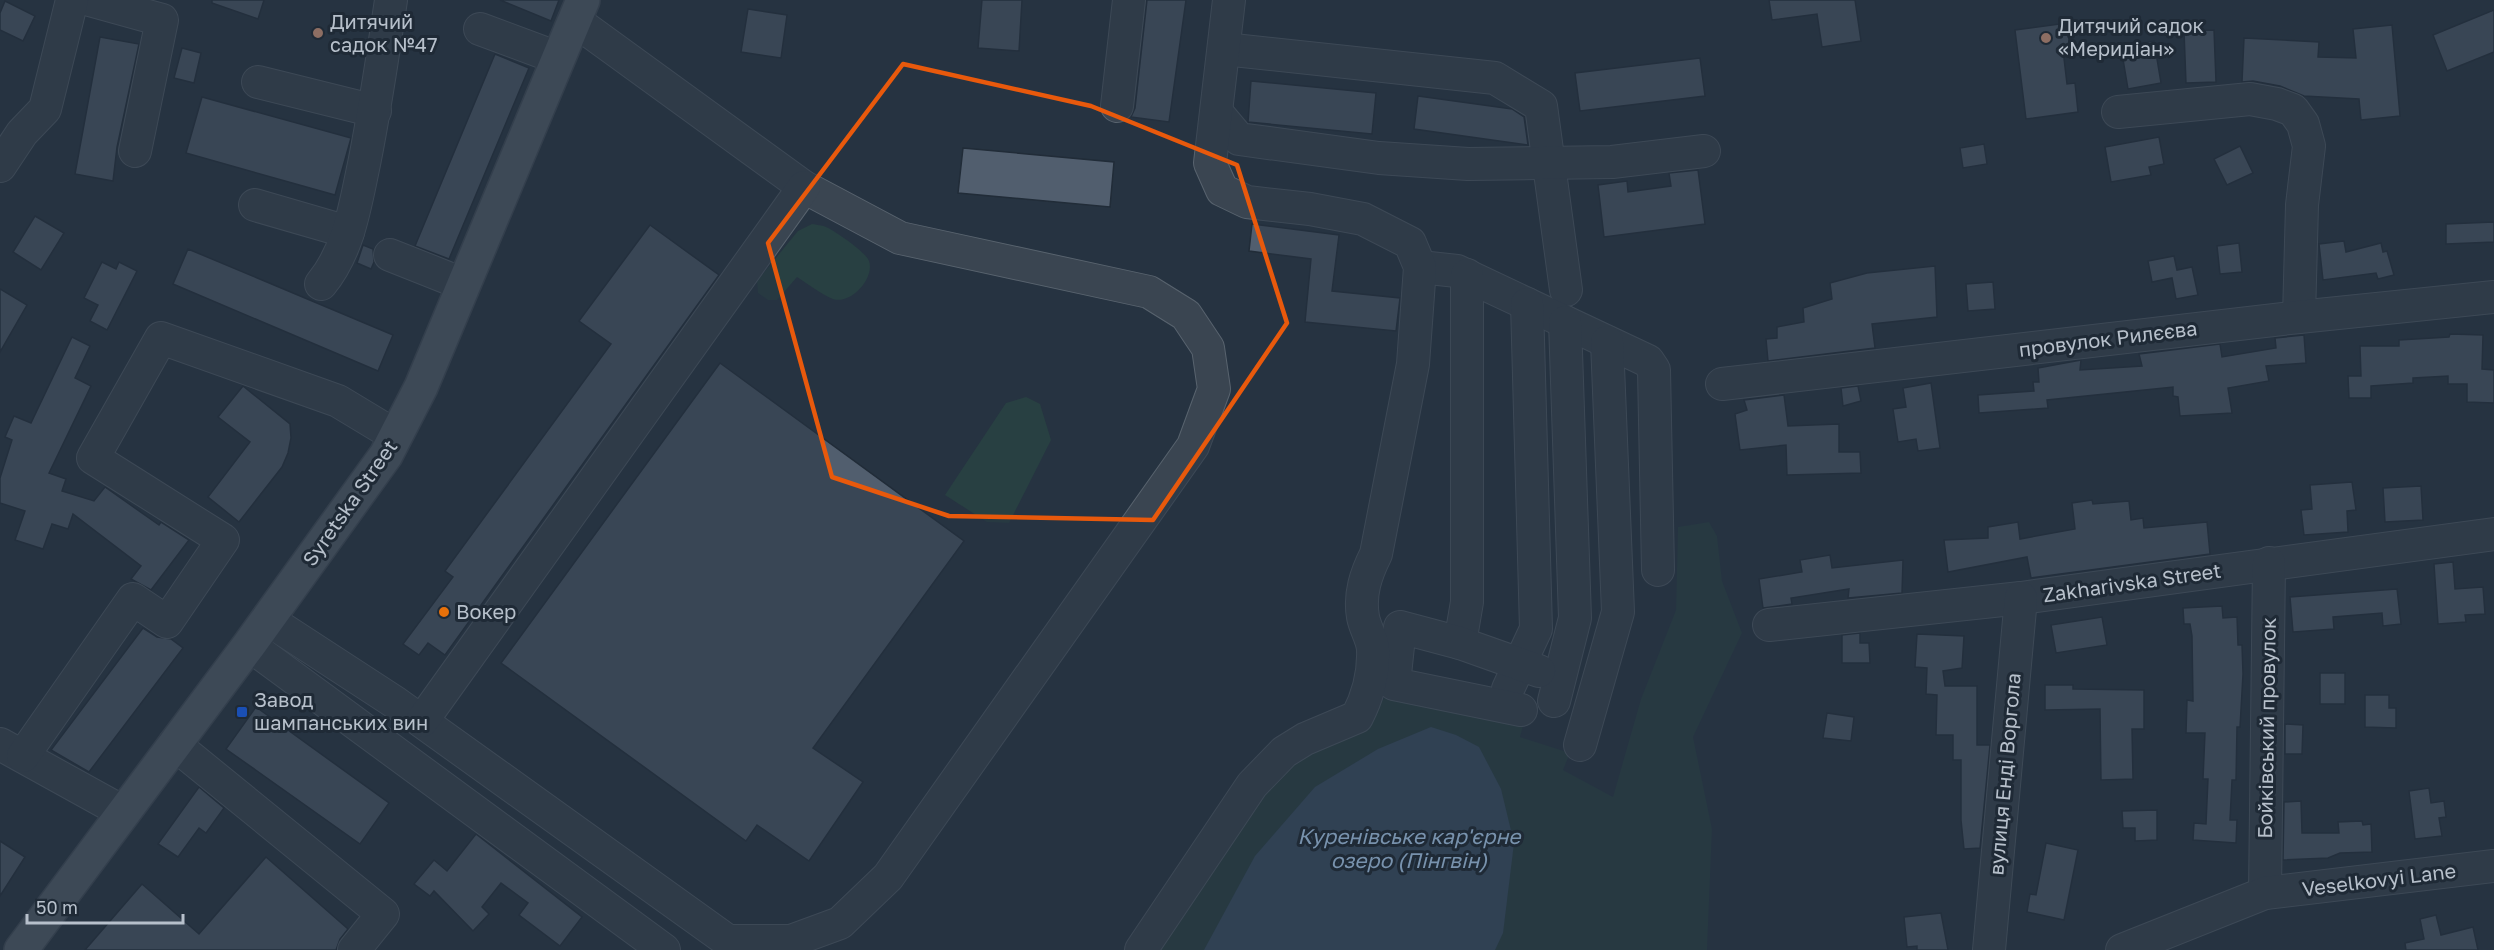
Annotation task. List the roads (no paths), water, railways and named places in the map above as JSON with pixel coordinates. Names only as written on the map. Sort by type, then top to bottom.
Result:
[{"type":"main road","name":"Syretska Street","points":[[21,950],[258,632],[386,455],[421,387],[578,10]]},
{"type":"street","points":[[4,150],[45,108],[72,0]]},
{"type":"street","points":[[90,0],[162,20],[135,151]]},
{"type":"street","points":[[321,284],[333,269],[352,222],[375,111],[391,0]]},
{"type":"street","points":[[1117,106],[1129,0]]},
{"type":"street","points":[[1229,0],[1218,114],[1210,163],[1222,190],[1248,202],[1310,209],[1364,219],[1410,243],[1420,267],[1413,364],[1376,554],[1367,571],[1362,591],[1363,617],[1382,682]]},
{"type":"street","points":[[258,632],[422,722],[728,941],[791,941],[840,923],[888,877],[1194,446],[1214,389],[1208,348],[1186,315],[1149,292],[900,238],[804,187],[578,10]]},
{"type":"street","points":[[480,29],[558,58]]},
{"type":"street","points":[[1224,49],[1495,78],[1541,106],[1566,290]]},
{"type":"street","points":[[258,82],[375,111]]},
{"type":"street","points":[[2118,112],[2250,99],[2277,104],[2293,110],[2303,124],[2309,146],[2302,205],[2299,317]]},
{"type":"street","points":[[1218,114],[1239,138],[1379,158],[1468,164],[1612,162],[1704,151]]},
{"type":"street","points":[[422,722],[804,187]]},
{"type":"street","points":[[255,205],[348,232]]},
{"type":"street","points":[[390,255],[463,284]]},
{"type":"street","points":[[1420,267],[1457,271],[1467,275],[1648,361],[1654,370],[1658,570]]},
{"type":"street","points":[[1460,643],[1467,602],[1467,275]]},
{"type":"street","name":"провулок Рилєєва","points":[[1722,384],[2299,317],[2494,297]]},
{"type":"street","points":[[1516,688],[1536,629],[1527,304]]},
{"type":"street","points":[[1382,682],[1557,690],[1575,618],[1565,322]]},
{"type":"street","points":[[123,812],[12,750],[133,599],[166,622],[223,540],[93,458],[161,338],[338,401],[396,436]]},
{"type":"street","points":[[1580,745],[1618,612],[1607,342]]},
{"type":"street","name":"Zakharivska Street","points":[[1769,625],[2021,598],[2494,534]]},
{"type":"street","name":"Бойківський провулок","points":[[2265,893],[2269,563]]},
{"type":"street","name":"вулиця Енді Воргола","points":[[1989,950],[2021,598]]},
{"type":"street","points":[[1141,950],[1252,785],[1284,752],[1305,739],[1357,717],[1365,700],[1382,682],[1401,627],[1460,643],[1516,688]]},
{"type":"street","points":[[258,632],[664,950]]},
{"type":"street","points":[[174,744],[383,914],[354,950]]},
{"type":"street","name":"Veselkovyi Lane","points":[[2122,950],[2265,893],[2494,866]]},
{"type":"water","name":"Куренівське кар'єрне озеро (Пінгвін)","points":[[1431,727],[1456,735],[1479,747],[1501,789],[1514,843],[1503,933],[1495,950],[1204,950],[1255,856],[1315,787],[1378,749]]},
{"type":"place","name":"Дитячий садок №47","points":[[318,33]]},
{"type":"place","name":"Дитячий садок «Меридіан»","points":[[2046,38]]},
{"type":"place","name":"Вокер","points":[[444,612]]},
{"type":"place","name":"Завод шампанських вин","points":[[242,712]]}]
